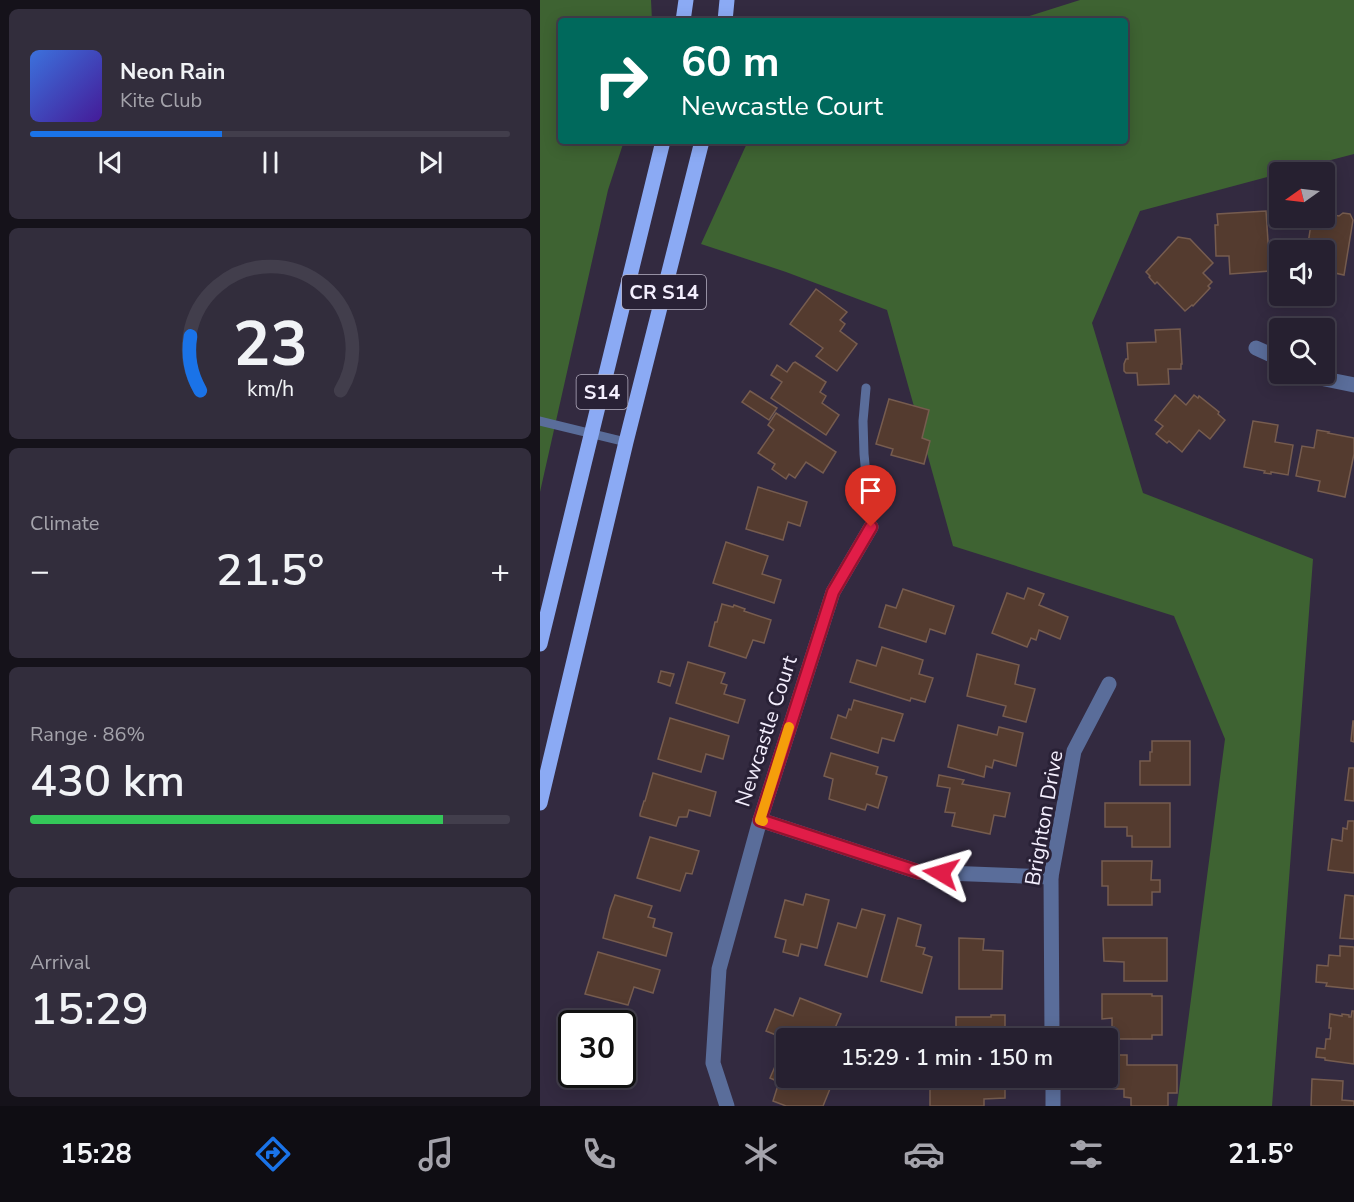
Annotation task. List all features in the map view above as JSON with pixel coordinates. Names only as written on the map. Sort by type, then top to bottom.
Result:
[{"type":"main road","points":[[683,18],[686,0]]},
{"type":"main road","points":[[725,18],[728,0]]},
{"type":"main road","name":"S14","points":[[540,644],[662,144]]},
{"type":"main road","name":"CR S14","points":[[540,803],[626,442],[701,144]]},
{"type":"street","points":[[1257,348],[1269,354]]},
{"type":"street","points":[[1335,381],[1354,385]]},
{"type":"street","name":"Newcastle Court","points":[[726,1106],[712,1064],[719,969],[760,820],[833,592],[871,527]]},
{"type":"street","name":"Brighton Drive","points":[[1052,1028],[1051,877],[1074,751],[1109,684]]},
{"type":"street","points":[[760,820],[919,872],[1051,877]]},
{"type":"street","points":[[1053,1088],[1053,1106]]},
{"type":"lane","points":[[866,388],[863,421],[864,454],[871,527]]},
{"type":"lane","points":[[540,421],[626,442]]},
{"type":"green space","points":[[540,0],[651,0],[652,18],[558,18],[558,144],[623,144],[608,190],[540,492]]},
{"type":"green space","points":[[1080,0],[1354,0],[1354,154],[1323,162],[1269,162],[1269,177],[1140,211],[1092,323],[1143,493],[1313,559],[1272,1106],[1177,1106],[1225,739],[1174,616],[953,546],[887,310],[786,272],[701,244],[747,144],[1128,144],[1128,18],[1023,18]]},
{"type":"building","points":[[1266,211],[1269,271],[1230,274],[1229,256],[1216,256],[1217,214]]},
{"type":"building","points":[[1350,214],[1353,220],[1344,275],[1335,273],[1335,240],[1309,240],[1310,228],[1335,228],[1335,215]]},
{"type":"building","points":[[1178,237],[1190,239],[1213,263],[1203,273],[1212,282],[1208,286],[1210,288],[1185,311],[1157,282],[1155,284],[1146,272]]},
{"type":"building","points":[[816,289],[847,312],[840,320],[845,324],[840,331],[857,344],[837,371],[816,356],[823,348],[790,324]]},
{"type":"building","points":[[1180,329],[1181,369],[1168,369],[1169,384],[1138,385],[1137,373],[1124,371],[1124,364],[1128,359],[1127,343],[1156,342],[1155,330]]},
{"type":"building","points":[[795,362],[826,382],[820,392],[826,396],[822,403],[839,415],[826,435],[771,398],[782,382],[771,375],[777,365],[787,372]]},
{"type":"building","points":[[750,391],[777,408],[769,420],[742,402]]},
{"type":"building","points":[[1175,395],[1186,405],[1194,395],[1198,398],[1199,396],[1219,412],[1218,414],[1225,420],[1210,439],[1199,430],[1182,452],[1156,434],[1163,426],[1155,420]]},
{"type":"building","points":[[889,399],[929,410],[922,438],[930,441],[924,464],[891,455],[893,449],[876,444]]},
{"type":"building","points":[[776,413],[836,452],[823,473],[806,462],[795,478],[789,474],[786,479],[772,469],[775,464],[758,453],[774,430],[768,425]]},
{"type":"building","points":[[1253,421],[1278,425],[1275,442],[1293,445],[1288,475],[1264,473],[1265,471],[1244,467]]},
{"type":"building","points":[[1317,430],[1354,438],[1354,454],[1345,497],[1318,491],[1320,481],[1296,476],[1302,446],[1314,448]]},
{"type":"building","points":[[758,487],[807,502],[800,526],[788,522],[783,540],[746,529]]},
{"type":"building","points":[[726,542],[768,556],[762,574],[781,580],[774,603],[713,583]]},
{"type":"building","points":[[1028,588],[1044,594],[1039,605],[1068,617],[1060,639],[1039,630],[1036,640],[1031,638],[1027,647],[992,633],[1007,593],[1024,599]]},
{"type":"building","points":[[903,589],[954,606],[945,634],[930,629],[926,642],[879,627],[886,605],[896,608]]},
{"type":"building","points":[[722,604],[733,607],[734,605],[745,609],[744,611],[771,620],[764,643],[753,640],[746,658],[709,646]]},
{"type":"building","points":[[882,647],[923,660],[919,674],[933,678],[925,702],[911,698],[910,701],[850,682],[857,660],[876,666]]},
{"type":"building","points":[[977,654],[1019,665],[1015,684],[1035,689],[1026,722],[1003,716],[1006,706],[967,696]]},
{"type":"building","points":[[688,662],[725,673],[721,683],[727,685],[724,694],[745,700],[738,723],[676,703]]},
{"type":"building","points":[[661,671],[674,674],[670,686],[658,682]]},
{"type":"building","points":[[854,700],[903,714],[894,741],[882,738],[878,753],[831,738],[838,715],[846,718]]},
{"type":"building","points":[[670,718],[729,736],[723,759],[706,754],[701,772],[658,759]]},
{"type":"building","points":[[1354,721],[1354,742],[1351,741]]},
{"type":"building","points":[[958,725],[997,735],[999,727],[1023,733],[1016,766],[994,760],[992,768],[986,766],[984,777],[948,767]]},
{"type":"building","points":[[1152,741],[1190,741],[1190,785],[1140,785],[1140,761],[1150,761]]},
{"type":"building","points":[[831,753],[878,767],[876,774],[887,777],[878,808],[867,804],[865,810],[829,799],[833,779],[824,776]]},
{"type":"building","points":[[1349,768],[1354,768],[1354,801],[1345,800]]},
{"type":"building","points":[[653,773],[716,792],[710,816],[689,810],[687,817],[679,817],[676,826],[640,816]]},
{"type":"building","points":[[939,775],[964,780],[962,784],[1010,793],[1005,817],[994,815],[990,834],[952,826],[955,813],[945,812],[950,788],[937,786]]},
{"type":"building","points":[[1105,803],[1170,803],[1170,847],[1132,847],[1132,836],[1127,836],[1127,827],[1105,827]]},
{"type":"building","points":[[1348,821],[1354,821],[1354,873],[1328,870],[1332,839],[1342,841],[1343,828],[1347,829]]},
{"type":"building","points":[[650,837],[699,851],[692,874],[686,873],[680,891],[637,878]]},
{"type":"building","points":[[1102,861],[1152,861],[1151,880],[1160,880],[1160,892],[1152,892],[1152,905],[1108,905],[1108,886],[1102,886]]},
{"type":"building","points":[[806,894],[829,900],[817,948],[801,944],[798,956],[783,952],[786,940],[775,937],[785,900],[803,905]]},
{"type":"building","points":[[615,895],[652,906],[648,917],[655,919],[653,927],[672,933],[666,956],[603,938]]},
{"type":"building","points":[[1345,895],[1354,896],[1354,939],[1340,938]]},
{"type":"building","points":[[862,909],[885,915],[867,977],[825,965],[838,923],[856,928]]},
{"type":"building","points":[[898,918],[921,925],[916,946],[925,948],[923,954],[932,957],[922,993],[881,981]]},
{"type":"building","points":[[959,938],[984,939],[983,950],[1003,951],[1002,989],[959,989]]},
{"type":"building","points":[[1103,938],[1167,938],[1167,981],[1124,981],[1124,962],[1104,961]]},
{"type":"building","points":[[1340,946],[1354,947],[1354,989],[1326,986],[1327,983],[1316,982],[1317,965],[1328,966],[1329,955],[1340,956]]},
{"type":"building","points":[[598,952],[660,970],[653,993],[634,987],[628,1005],[585,994]]},
{"type":"building","points":[[1102,994],[1162,996],[1162,1035],[1152,1035],[1152,1039],[1118,1039],[1118,1028],[1112,1027],[1112,1018],[1102,1019]]},
{"type":"building","points":[[800,998],[841,1014],[835,1028],[776,1028],[776,1035],[766,1031],[775,1009],[793,1016]]},
{"type":"building","points":[[1354,1011],[1354,1064],[1316,1057],[1317,1048],[1325,1049],[1326,1039],[1330,1039],[1330,1014],[1351,1017]]},
{"type":"building","points":[[991,1015],[1005,1015],[1005,1028],[956,1028],[956,1017],[991,1017]]},
{"type":"building","points":[[1118,1055],[1127,1055],[1127,1065],[1177,1065],[1177,1093],[1168,1093],[1168,1106],[1131,1106],[1131,1098],[1124,1097],[1124,1089],[1103,1089],[1118,1088]]},
{"type":"building","points":[[776,1064],[776,1081],[770,1078]]},
{"type":"building","points":[[1312,1079],[1343,1081],[1342,1100],[1354,1101],[1354,1106],[1311,1106]]},
{"type":"building","points":[[777,1088],[830,1088],[823,1106],[786,1106],[773,1101]]},
{"type":"building","points":[[1005,1088],[1005,1098],[984,1099],[984,1106],[930,1106],[930,1089]]},
{"type":"slow traffic","points":[[763,821],[760,820],[789,727]]},
{"type":"route","points":[[871,527],[833,592],[760,820],[919,872],[941,873]]}]
